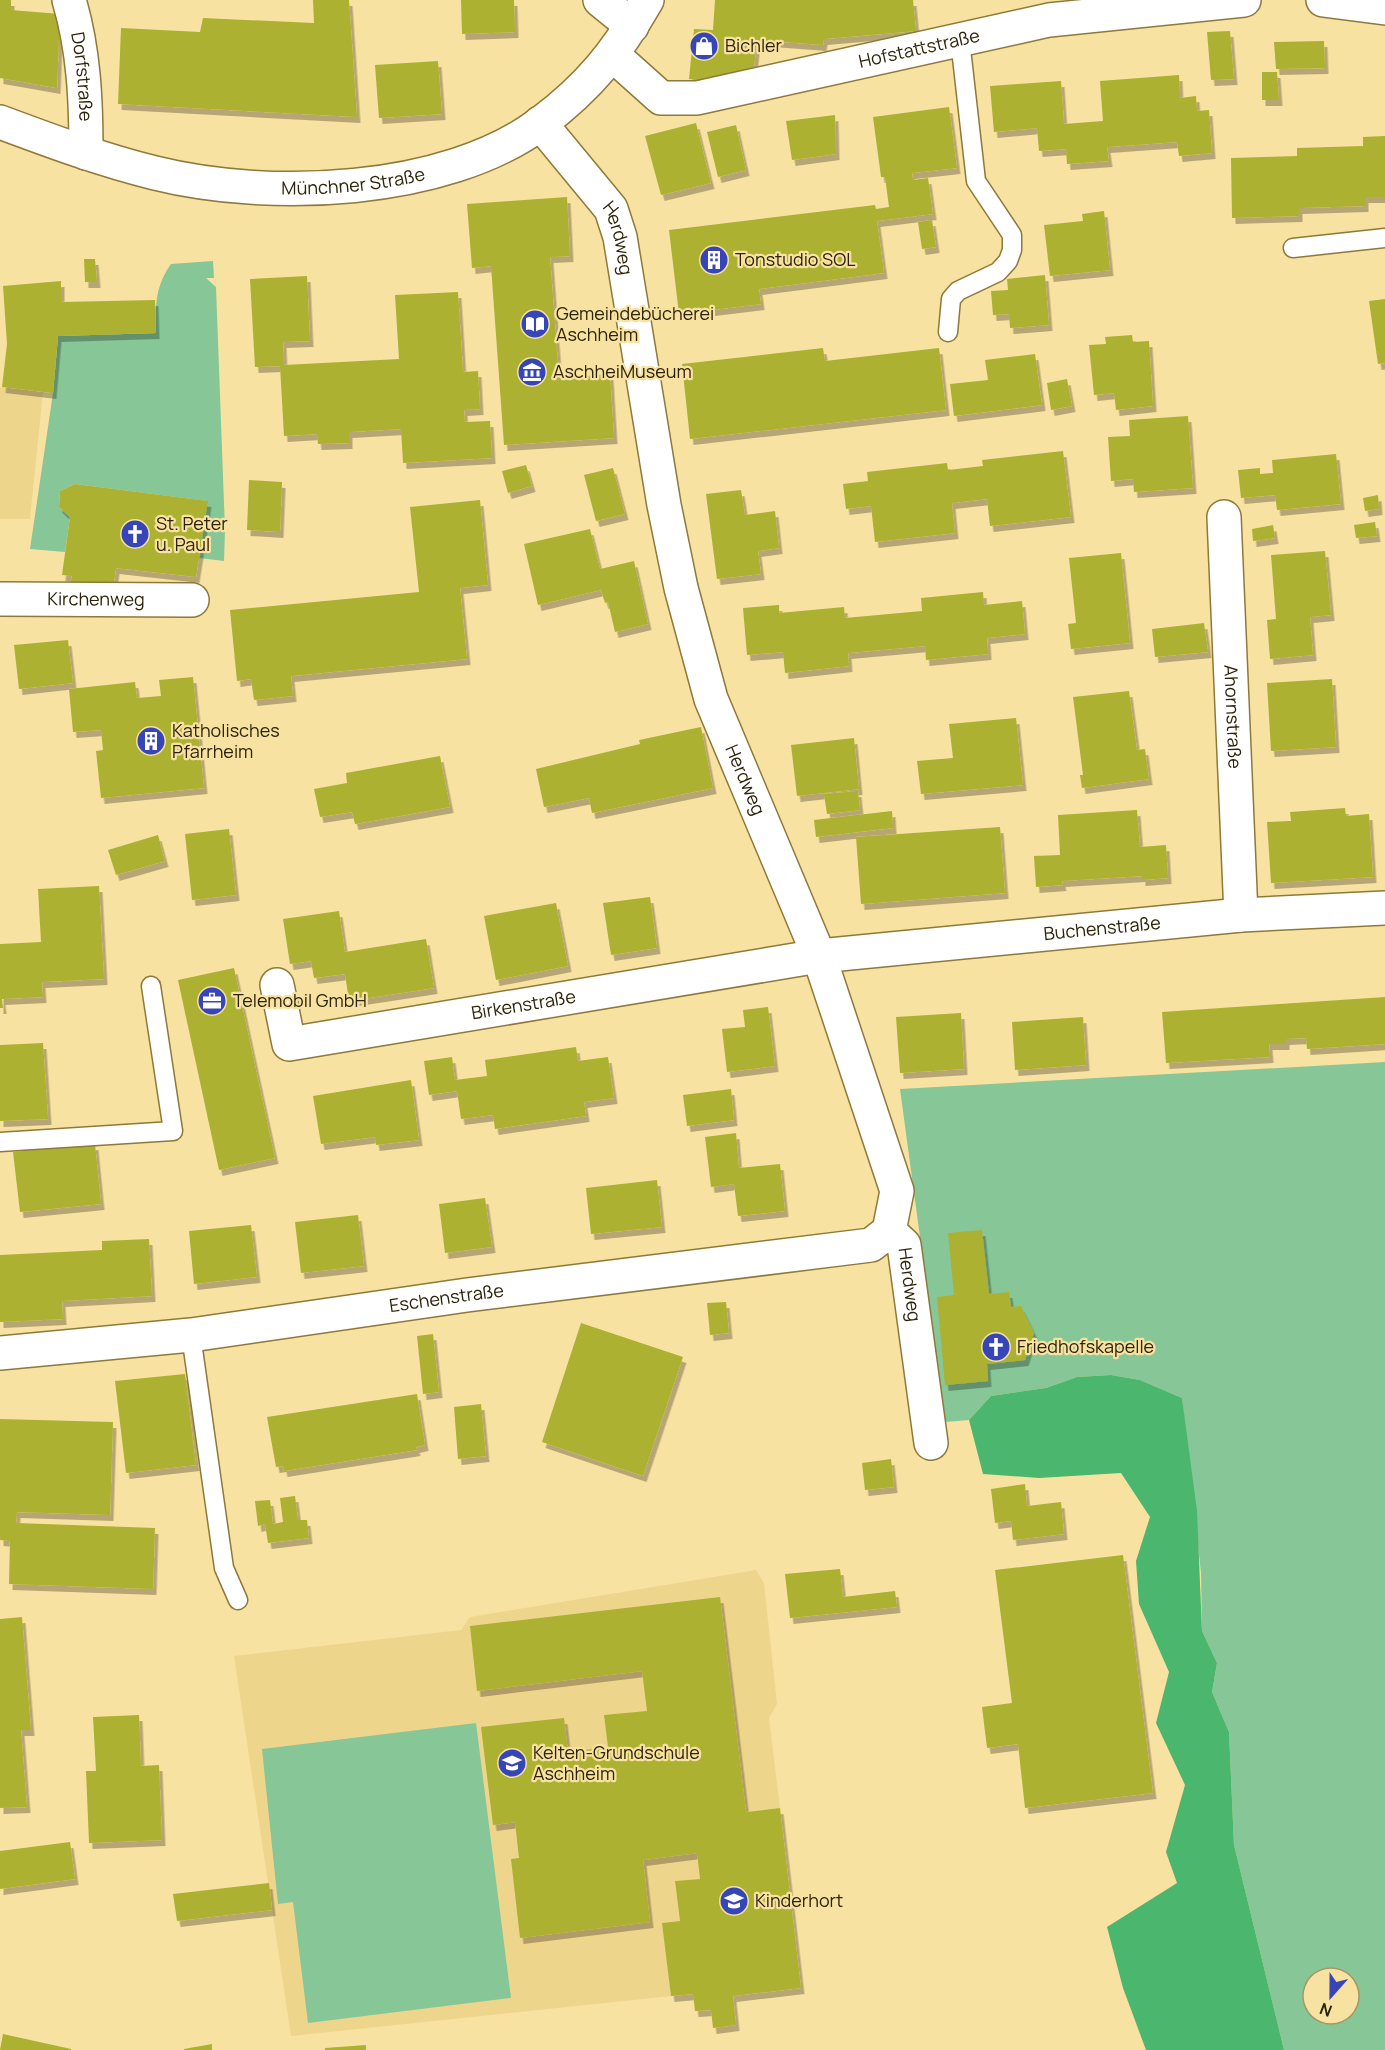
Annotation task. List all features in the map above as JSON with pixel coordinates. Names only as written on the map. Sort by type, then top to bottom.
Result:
[{"type":"street","name":"Dorfstraße","points":[[69,0],[75,20],[86,94],[86,153]]},
{"type":"street","points":[[600,0],[639,13]]},
{"type":"street","name":"Hofstattstraße","points":[[613,55],[661,98],[697,98],[1049,20],[1244,0]]},
{"type":"street","points":[[1323,0],[1385,8]]},
{"type":"street","name":"Münchner Straße","points":[[0,122],[86,153],[157,174],[234,186],[341,187],[400,179],[460,164],[508,143],[540,123],[580,90],[613,55],[639,13]]},
{"type":"street","name":"Herdweg","points":[[540,123],[611,209],[620,237],[664,505],[681,588],[711,699],[819,956],[897,1191],[889,1231],[904,1245],[930,1443]]},
{"type":"street","name":"Ahornstraße","points":[[1224,517],[1241,915]]},
{"type":"street","name":"Kirchenweg","points":[[0,599],[192,600]]},
{"type":"street","name":"Buchenstraße","points":[[819,956],[1241,915],[1385,908]]},
{"type":"street","name":"Birkenstraße","points":[[277,985],[289,1044],[819,956]]},
{"type":"street","name":"Eschenstraße","points":[[0,1353],[191,1335],[467,1295],[871,1245],[889,1231]]},
{"type":"lane","points":[[948,332],[951,299],[958,291],[998,272],[1008,261],[1012,250],[1012,235],[976,181],[960,40]]},
{"type":"lane","points":[[1293,248],[1385,238]]},
{"type":"lane","points":[[0,1142],[173,1131],[151,986]]},
{"type":"lane","points":[[191,1335],[224,1568],[238,1600]]},
{"type":"shaded area","points":[[0,387],[43,392],[30,519],[0,519]]},
{"type":"shaded area","name":"Kelten-Grundschule Aschheim","points":[[756,1570],[764,1583],[777,1704],[769,1718],[780,1808],[693,1818],[700,1879],[675,1881],[680,1921],[663,1923],[671,1996],[291,2036],[234,1656],[461,1630],[470,1617]]},
{"type":"green space","points":[[213,261],[214,278],[206,278],[216,287],[225,530],[224,561],[199,558],[207,501],[75,484],[60,491],[59,507],[70,517],[65,552],[30,549],[53,393],[58,336],[156,333],[157,297],[162,280],[171,264]]},
{"type":"green space","points":[[1385,1062],[1385,2050],[1284,2050],[1234,1845],[1229,1732],[1212,1692],[1217,1663],[1202,1631],[1201,1573],[1182,1398],[1140,1380],[1111,1375],[1077,1377],[1046,1388],[991,1396],[969,1420],[945,1422],[900,1089]]},
{"type":"green space","points":[[1111,1375],[1140,1380],[1182,1398],[1197,1511],[1202,1631],[1217,1663],[1212,1692],[1229,1732],[1234,1845],[1284,2050],[1146,2050],[1123,1988],[1107,1927],[1177,1883],[1166,1852],[1185,1785],[1156,1723],[1169,1672],[1139,1604],[1136,1561],[1150,1517],[1121,1473],[1039,1478],[983,1474],[969,1420],[991,1396],[1046,1388],[1077,1377]]},
{"type":"green space","points":[[476,1723],[511,1998],[308,2023],[293,1902],[278,1904],[262,1749]]},
{"type":"building","points":[[0,0],[11,0],[11,10],[60,14],[57,88],[0,78]]},
{"type":"building","points":[[313,0],[349,0],[357,117],[118,104],[121,28],[200,32],[203,18],[314,23]]},
{"type":"building","points":[[461,0],[514,0],[515,32],[462,34]]},
{"type":"building","points":[[715,0],[913,0],[916,31],[824,39],[823,45],[757,40],[753,75],[718,83],[689,79],[694,29],[713,30]]},
{"type":"building","points":[[1230,31],[1234,79],[1211,80],[1207,32]]},
{"type":"building","points":[[1324,41],[1325,68],[1276,69],[1274,42]]},
{"type":"building","points":[[438,61],[442,114],[379,118],[375,65]]},
{"type":"building","points":[[1262,72],[1277,72],[1279,100],[1262,100]]},
{"type":"building","points":[[1179,75],[1180,98],[1196,96],[1197,111],[1209,110],[1212,153],[1179,156],[1177,142],[1107,147],[1109,161],[1067,164],[1066,149],[1039,151],[1037,128],[994,132],[990,86],[1061,81],[1064,124],[1103,121],[1100,81]]},
{"type":"building","points":[[949,107],[957,168],[912,173],[913,180],[928,178],[933,214],[877,221],[884,273],[759,289],[761,304],[679,314],[669,230],[875,205],[876,209],[889,207],[885,177],[881,177],[873,117]]},
{"type":"building","points":[[835,115],[836,154],[792,160],[786,121]]},
{"type":"building","points":[[696,123],[711,183],[661,195],[645,136]]},
{"type":"building","points":[[736,125],[746,170],[718,177],[707,132]]},
{"type":"building","points":[[1385,136],[1385,197],[1365,197],[1365,206],[1299,208],[1299,216],[1232,218],[1231,158],[1297,156],[1297,148],[1363,146],[1363,137]]},
{"type":"building","points":[[567,197],[570,256],[550,257],[559,378],[610,374],[614,438],[504,445],[491,266],[472,268],[467,204]]},
{"type":"building","points":[[1104,211],[1110,270],[1050,276],[1044,225],[1083,221],[1082,214]]},
{"type":"building","points":[[932,220],[936,247],[922,249],[918,222]]},
{"type":"building","points":[[84,259],[95,259],[97,282],[85,282]]},
{"type":"building","points":[[1045,275],[1049,325],[1010,328],[1009,314],[993,315],[991,291],[1008,290],[1007,279]]},
{"type":"building","points":[[307,276],[310,341],[283,342],[284,365],[399,359],[395,295],[458,292],[463,372],[478,371],[480,409],[464,410],[465,422],[490,421],[492,458],[403,463],[401,429],[349,432],[349,443],[318,444],[317,434],[284,436],[280,366],[255,367],[250,279]]},
{"type":"building","points":[[61,281],[61,302],[155,300],[156,333],[58,336],[53,393],[2,387],[7,344],[3,286]]},
{"type":"building","points":[[1385,299],[1385,363],[1378,364],[1369,301]]},
{"type":"building","points":[[1132,335],[1133,342],[1149,341],[1153,406],[1116,410],[1114,393],[1094,395],[1089,345],[1106,344],[1105,337]]},
{"type":"building","points":[[823,348],[825,361],[939,348],[946,410],[690,439],[682,364]]},
{"type":"building","points":[[1035,354],[1042,405],[954,416],[950,384],[988,380],[985,360]]},
{"type":"building","points":[[1067,379],[1072,406],[1051,410],[1047,383]]},
{"type":"building","points":[[1188,416],[1193,488],[1134,492],[1133,479],[1111,481],[1108,437],[1130,436],[1129,420]]},
{"type":"building","points":[[1063,451],[1071,517],[990,526],[987,499],[952,503],[955,533],[875,542],[871,506],[846,509],[843,484],[868,481],[867,472],[947,463],[948,470],[983,466],[982,460]]},
{"type":"building","points":[[1336,454],[1341,504],[1277,510],[1275,495],[1241,498],[1238,470],[1260,468],[1260,474],[1273,473],[1272,460]]},
{"type":"building","points":[[526,465],[532,486],[508,493],[502,471]]},
{"type":"building","points":[[613,468],[625,514],[596,521],[584,475]]},
{"type":"building","points":[[249,480],[282,482],[280,532],[247,530]]},
{"type":"building","name":"St. Peter u. Paul","points":[[75,484],[208,501],[196,577],[116,568],[113,589],[70,584],[72,576],[62,575],[70,517],[59,507],[60,491]]},
{"type":"building","points":[[741,490],[745,515],[775,511],[779,548],[758,551],[761,574],[717,579],[706,494]]},
{"type":"building","points":[[1378,495],[1379,509],[1365,511],[1363,498]]},
{"type":"building","points":[[480,500],[488,585],[460,588],[467,659],[291,676],[293,696],[254,700],[251,679],[237,681],[230,610],[419,592],[410,507]]},
{"type":"building","points":[[1375,522],[1377,536],[1356,538],[1354,525]]},
{"type":"building","points":[[1273,525],[1275,538],[1253,541],[1252,529]]},
{"type":"building","points":[[590,529],[600,569],[634,561],[648,624],[615,632],[608,602],[605,603],[601,590],[538,605],[524,544]]},
{"type":"building","points":[[1325,551],[1331,615],[1310,617],[1313,655],[1270,659],[1267,620],[1276,619],[1271,555]]},
{"type":"building","points":[[1121,553],[1130,643],[1071,649],[1068,624],[1076,623],[1069,558]]},
{"type":"building","points":[[983,592],[984,605],[1022,601],[1025,634],[987,638],[988,654],[926,660],[925,646],[848,653],[849,666],[785,673],[783,652],[747,655],[743,608],[779,605],[779,613],[844,607],[845,618],[922,611],[921,598]]},
{"type":"building","points":[[1204,623],[1208,652],[1155,657],[1152,629]]},
{"type":"building","points":[[68,640],[73,683],[19,689],[14,645]]},
{"type":"building","name":"Katholisches Pfarrheim","points":[[193,677],[204,788],[101,798],[96,751],[103,750],[101,730],[73,732],[69,689],[135,682],[137,698],[161,696],[159,680]]},
{"type":"building","points":[[1332,679],[1336,747],[1271,751],[1267,683]]},
{"type":"building","points":[[1129,691],[1137,750],[1145,749],[1149,779],[1082,788],[1080,775],[1083,775],[1073,697]]},
{"type":"building","points":[[1016,718],[1023,785],[921,794],[917,761],[953,758],[949,724]]},
{"type":"building","points":[[701,727],[713,788],[592,813],[589,798],[544,807],[536,769],[640,744],[639,740]]},
{"type":"building","points":[[854,738],[859,789],[797,796],[791,745]]},
{"type":"building","points":[[440,756],[450,807],[355,824],[352,812],[320,817],[314,789],[347,783],[346,773]]},
{"type":"building","points":[[858,791],[860,810],[827,814],[824,794]]},
{"type":"building","points":[[1345,808],[1346,816],[1369,814],[1373,877],[1271,883],[1267,822],[1291,821],[1290,812]]},
{"type":"building","points":[[1137,810],[1140,847],[1166,845],[1168,878],[1142,880],[1142,876],[1062,881],[1063,885],[1036,887],[1034,856],[1060,855],[1058,815]]},
{"type":"building","points":[[892,811],[893,828],[816,837],[814,820]]},
{"type":"building","points":[[1000,827],[1005,893],[861,904],[856,837]]},
{"type":"building","points":[[229,829],[236,895],[192,900],[185,834]]},
{"type":"building","points":[[158,835],[165,861],[116,875],[108,850]]},
{"type":"building","points":[[99,886],[104,979],[42,982],[43,997],[2,999],[3,1008],[0,1008],[0,944],[41,942],[38,889]]},
{"type":"building","points":[[650,897],[657,948],[611,955],[603,903]]},
{"type":"building","points":[[556,903],[568,966],[496,980],[484,916]]},
{"type":"building","points":[[339,911],[345,952],[426,939],[434,988],[349,1001],[345,974],[314,978],[311,961],[290,964],[283,919]]},
{"type":"building","points":[[234,968],[275,1158],[219,1170],[178,980]]},
{"type":"building","points":[[1385,997],[1385,1044],[1307,1049],[1306,1038],[1286,1039],[1286,1044],[1269,1044],[1270,1057],[1166,1063],[1162,1012]]},
{"type":"building","points":[[768,1007],[775,1066],[727,1072],[722,1029],[745,1027],[743,1010]]},
{"type":"building","points":[[961,1013],[964,1069],[900,1073],[896,1017]]},
{"type":"building","points":[[1083,1017],[1086,1065],[1015,1070],[1012,1022]]},
{"type":"building","points":[[43,1043],[48,1119],[0,1121],[0,1045]]},
{"type":"building","points":[[576,1047],[578,1061],[608,1057],[614,1098],[584,1102],[586,1116],[495,1129],[493,1115],[461,1119],[457,1091],[429,1095],[424,1061],[452,1057],[455,1080],[487,1076],[485,1060]]},
{"type":"building","points":[[411,1080],[419,1140],[376,1145],[375,1137],[321,1144],[313,1096]]},
{"type":"building","points":[[731,1089],[734,1120],[687,1126],[683,1095]]},
{"type":"building","points":[[736,1133],[739,1168],[780,1164],[785,1211],[738,1216],[734,1184],[711,1187],[705,1137]]},
{"type":"building","points":[[95,1144],[101,1204],[20,1212],[13,1152]]},
{"type":"building","points":[[657,1180],[662,1227],[591,1234],[586,1188]]},
{"type":"building","points":[[485,1198],[492,1247],[445,1253],[439,1204]]},
{"type":"building","points":[[358,1215],[364,1266],[301,1273],[295,1222]]},
{"type":"building","points":[[251,1225],[257,1277],[194,1284],[189,1231]]},
{"type":"building","points":[[982,1230],[989,1294],[1009,1292],[1011,1307],[1021,1306],[1034,1333],[1025,1360],[987,1364],[988,1381],[945,1385],[937,1297],[954,1295],[948,1233]]},
{"type":"building","points":[[149,1239],[152,1296],[62,1301],[63,1319],[0,1322],[0,1255],[102,1250],[102,1241]]},
{"type":"building","points":[[726,1302],[729,1333],[710,1335],[707,1303]]},
{"type":"building","points":[[581,1323],[683,1357],[643,1476],[542,1442]]},
{"type":"building","points":[[433,1334],[439,1392],[423,1394],[417,1336]]},
{"type":"building","points":[[185,1374],[196,1465],[126,1473],[115,1381]]},
{"type":"building","points":[[417,1394],[425,1445],[416,1447],[417,1450],[284,1471],[283,1466],[276,1467],[267,1417]]},
{"type":"building","points":[[481,1404],[486,1456],[458,1459],[454,1407]]},
{"type":"building","points":[[0,1419],[113,1422],[110,1515],[17,1512],[16,1523],[155,1528],[153,1589],[9,1584],[10,1541],[0,1540]]},
{"type":"building","points":[[891,1459],[894,1487],[865,1490],[862,1463]]},
{"type":"building","points":[[1025,1484],[1027,1506],[1061,1502],[1064,1534],[1013,1540],[1011,1521],[995,1523],[991,1489]]},
{"type":"building","points":[[295,1496],[298,1520],[307,1520],[309,1538],[268,1543],[265,1524],[258,1526],[255,1501],[270,1500],[273,1524],[283,1522],[280,1498]]},
{"type":"building","points":[[1123,1555],[1153,1793],[1025,1808],[1018,1744],[987,1748],[982,1707],[1012,1703],[995,1570]]},
{"type":"building","points":[[840,1569],[843,1597],[895,1591],[897,1607],[790,1618],[785,1574]]},
{"type":"building","points":[[720,1597],[746,1812],[780,1808],[801,1988],[733,1996],[736,2025],[713,2028],[711,2010],[695,2011],[693,1994],[671,1996],[662,1923],[680,1921],[675,1881],[700,1879],[697,1853],[643,1860],[650,1922],[520,1938],[511,1859],[519,1858],[515,1822],[493,1825],[481,1727],[564,1718],[568,1752],[608,1747],[604,1715],[647,1711],[642,1671],[477,1691],[470,1626]]},
{"type":"building","points":[[22,1617],[31,1730],[21,1730],[27,1807],[0,1808],[0,1619]]},
{"type":"building","points":[[139,1715],[141,1766],[159,1765],[162,1840],[89,1843],[86,1771],[96,1771],[93,1717]]},
{"type":"building","points":[[70,1842],[75,1879],[0,1889],[0,1851]]},
{"type":"building","points":[[269,1883],[272,1910],[177,1921],[173,1894]]},
{"type":"building","points":[[3,2034],[71,2049],[71,2050],[0,2050]]},
{"type":"building","points":[[212,2044],[212,2050],[184,2050],[184,2049]]},
{"type":"building","points":[[366,2045],[366,2050],[325,2050],[325,2048]]},
{"type":"place","name":"Bichler","points":[[704,46]]},
{"type":"place","name":"Tonstudio SOL","points":[[714,260]]},
{"type":"place","name":"Gemeindebücherei Aschheim","points":[[535,324]]},
{"type":"place","name":"AschheiMuseum","points":[[532,372]]},
{"type":"place","name":"St. Peter u. Paul","points":[[135,534]]},
{"type":"place","name":"Katholisches Pfarrheim","points":[[151,741]]},
{"type":"place","name":"Telemobil GmbH","points":[[212,1001]]},
{"type":"place","name":"Friedhofskapelle","points":[[996,1347]]},
{"type":"place","name":"Kelten-Grundschule Aschheim","points":[[512,1763]]},
{"type":"place","name":"Kinderhort","points":[[734,1901]]}]
